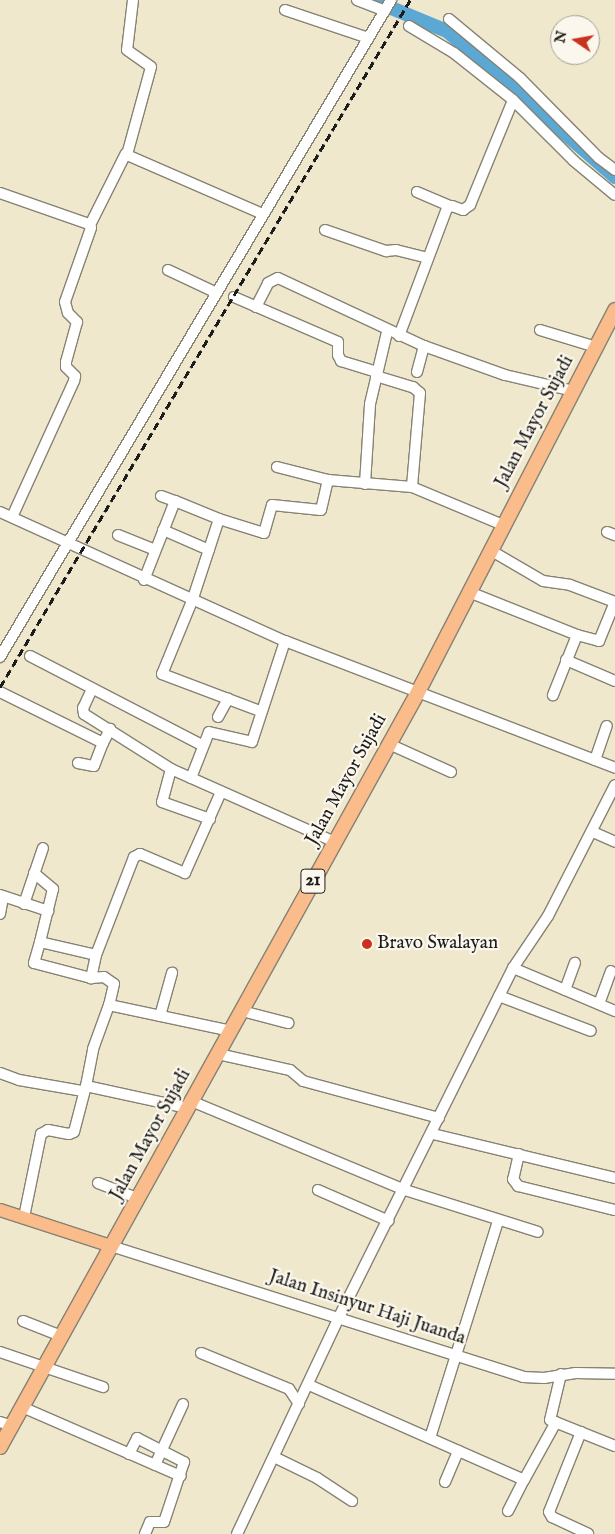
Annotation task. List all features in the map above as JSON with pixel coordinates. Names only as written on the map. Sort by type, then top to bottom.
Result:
[{"type":"highway","name":"Jalan Mayor Sujadi","points":[[0,1447],[6,1424],[22,1407],[44,1368],[417,694],[502,525],[615,310]]},
{"type":"main road","points":[[0,1210],[111,1246]]},
{"type":"street","points":[[12,517],[74,381],[75,376],[68,370],[66,362],[77,322],[68,313],[65,302],[90,225],[126,153],[152,67],[127,50],[133,0]]},
{"type":"street","points":[[357,0],[385,10]]},
{"type":"street","points":[[0,657],[392,0]]},
{"type":"street","points":[[285,10],[368,38]]},
{"type":"street","points":[[449,18],[520,78],[599,158],[615,170]]},
{"type":"street","points":[[410,26],[454,53],[513,100],[574,161],[615,195]]},
{"type":"street","points":[[417,192],[463,210],[470,205],[513,100]]},
{"type":"street","points":[[126,153],[263,214]]},
{"type":"street","points":[[0,193],[90,225]]},
{"type":"street","points":[[399,336],[450,206]]},
{"type":"street","points":[[326,230],[386,251],[396,250],[428,258]]},
{"type":"street","points":[[168,270],[217,293]]},
{"type":"street","points":[[256,307],[268,283],[278,278],[387,332],[505,375],[573,391]]},
{"type":"street","points":[[234,297],[338,342],[341,360],[413,387],[420,393],[412,487]]},
{"type":"street","points":[[540,330],[596,347]]},
{"type":"street","points":[[365,484],[370,404],[387,332]]},
{"type":"street","points":[[416,372],[424,346]]},
{"type":"street","points":[[277,467],[328,480],[412,487],[502,525]]},
{"type":"street","points":[[161,496],[219,519],[264,534],[272,505],[321,510],[328,480]]},
{"type":"street","points":[[144,580],[175,501]]},
{"type":"street","points":[[0,512],[69,541],[144,580],[285,641],[417,694],[615,768]]},
{"type":"street","points":[[219,519],[192,601],[162,674],[260,711]]},
{"type":"street","points":[[163,530],[209,550]]},
{"type":"street","points":[[118,535],[155,550]]},
{"type":"street","points":[[468,592],[577,635],[599,641],[615,602],[570,585],[543,581],[490,550]]},
{"type":"street","points":[[553,695],[577,635]]},
{"type":"street","points":[[191,778],[202,745],[213,731],[252,742],[260,711],[285,641]]},
{"type":"street","points":[[30,656],[202,745]]},
{"type":"street","points":[[566,660],[615,682]]},
{"type":"street","points":[[92,689],[82,711],[171,769],[335,842]]},
{"type":"street","points":[[0,692],[103,743]]},
{"type":"street","points":[[218,717],[228,699]]},
{"type":"street","points":[[595,760],[607,726]]},
{"type":"street","points":[[78,763],[94,766],[110,729]]},
{"type":"street","points":[[389,744],[451,772]]},
{"type":"street","points":[[171,769],[162,802],[210,820]]},
{"type":"street","points":[[237,1534],[339,1317],[405,1190],[513,968],[548,916],[594,830],[615,785]]},
{"type":"street","points":[[91,978],[96,955],[134,857],[140,854],[185,873],[221,792]]},
{"type":"street","points":[[594,830],[615,837]]},
{"type":"street","points":[[594,830],[615,842]]},
{"type":"street","points":[[24,904],[43,848]]},
{"type":"street","points":[[24,1217],[41,1134],[48,1130],[70,1134],[74,1132],[92,1049],[110,1005],[114,984],[104,977],[91,978],[34,964],[52,889],[34,874]]},
{"type":"street","points":[[0,914],[2,896],[48,911]]},
{"type":"street","points":[[40,942],[96,955]]},
{"type":"street","points":[[565,990],[575,963]]},
{"type":"street","points":[[513,968],[615,1011]]},
{"type":"street","points":[[599,1004],[611,971]]},
{"type":"street","points":[[160,1016],[172,973]]},
{"type":"street","points":[[499,996],[591,1031]]},
{"type":"street","points":[[110,1005],[231,1031]]},
{"type":"street","points":[[242,1011],[288,1023]]},
{"type":"street","points":[[218,1054],[290,1070],[303,1082],[439,1118]]},
{"type":"street","points":[[0,1073],[19,1080],[189,1104],[405,1190],[498,1221],[538,1232]]},
{"type":"street","points":[[432,1134],[615,1178]]},
{"type":"street","points":[[519,1154],[513,1179],[518,1186],[615,1210]]},
{"type":"street","points":[[98,1183],[137,1198]]},
{"type":"street","points":[[318,1190],[389,1221]]},
{"type":"street","points":[[430,1438],[458,1356],[498,1221]]},
{"type":"street","name":"Jalan Insinyur Haji Juanda","points":[[111,1246],[533,1379],[561,1374],[615,1374]]},
{"type":"street","points":[[24,1322],[61,1336]]},
{"type":"street","points":[[0,1352],[103,1387]]},
{"type":"street","points":[[201,1353],[289,1389],[299,1404]]},
{"type":"street","points":[[561,1374],[549,1417],[556,1422],[615,1446]]},
{"type":"street","points":[[308,1385],[524,1480]]},
{"type":"street","points":[[155,1465],[183,1404]]},
{"type":"street","points":[[22,1407],[181,1476]]},
{"type":"street","points":[[508,1511],[556,1422]]},
{"type":"street","points":[[581,1432],[549,1512],[552,1517],[588,1534]]},
{"type":"street","points":[[129,1454],[137,1438],[184,1462],[181,1476],[164,1522],[150,1522],[145,1534]]},
{"type":"street","points":[[445,1482],[458,1451]]},
{"type":"street","points":[[274,1457],[317,1478],[352,1501]]},
{"type":"waterway","points":[[372,0],[447,31],[615,177]]},
{"type":"railway","points":[[0,687],[410,0]]},
{"type":"place","name":"Bravo Swalayan","points":[[367,944]]}]
